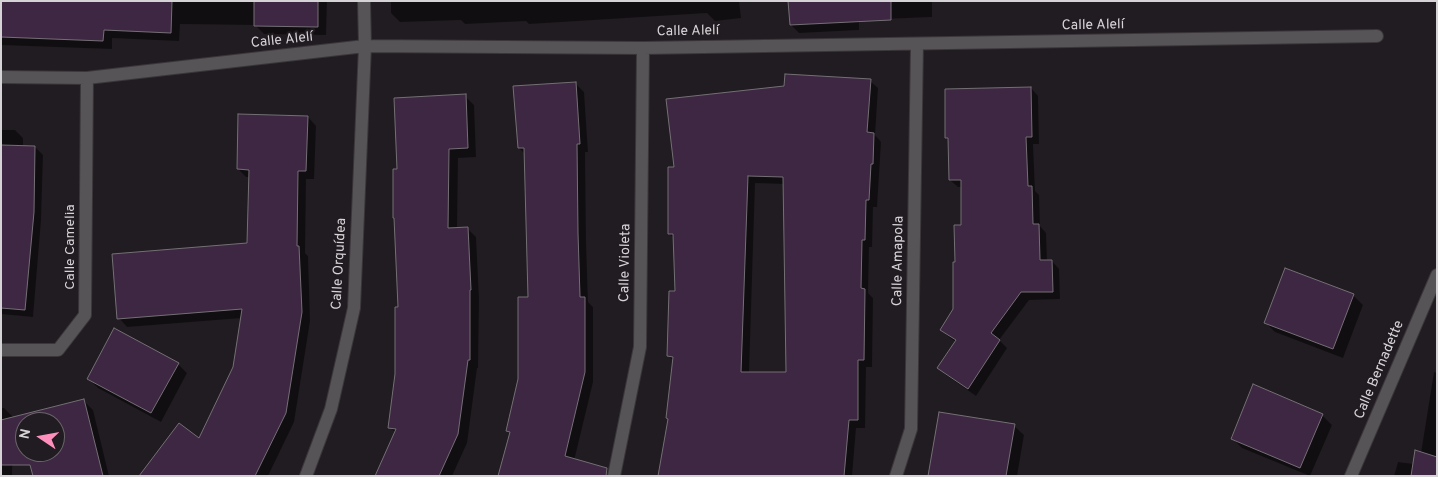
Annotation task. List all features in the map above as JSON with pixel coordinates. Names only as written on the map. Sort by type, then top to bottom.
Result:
[{"type":"street","name":"Calle Orquídea","points":[[306,476],[331,409],[354,308],[365,46],[364,1]]},
{"type":"street","name":"Calle Alelí","points":[[1,77],[87,78],[365,46],[643,48],[1377,36]]},
{"type":"street","name":"Calle Amapola","points":[[896,476],[911,429],[917,44]]},
{"type":"street","name":"Calle Violeta","points":[[614,476],[640,347],[643,48]]},
{"type":"street","name":"Calle Camelia","points":[[1,350],[58,350],[86,315],[87,78]]},
{"type":"street","name":"Calle Bernadette","points":[[1351,476],[1437,275]]},
{"type":"building","points":[[1,1],[172,1],[171,33],[104,30],[103,41],[1,37]]},
{"type":"building","points":[[254,1],[318,1],[318,27],[254,26]]},
{"type":"building","points":[[788,1],[891,1],[891,20],[790,25]]},
{"type":"building","points":[[785,74],[871,79],[867,132],[874,133],[873,164],[871,164],[869,200],[866,200],[865,240],[862,240],[861,288],[865,289],[864,360],[858,360],[858,420],[849,420],[844,476],[658,476],[668,419],[666,418],[673,357],[667,356],[669,291],[675,291],[673,234],[668,234],[668,167],[674,167],[666,99],[784,86]],"holes":[[[748,176],[783,177],[786,372],[741,372]]]},
{"type":"building","points":[[576,82],[580,144],[577,144],[578,233],[580,297],[585,297],[585,372],[565,456],[607,468],[606,476],[498,476],[510,432],[506,431],[518,379],[518,297],[528,297],[524,148],[518,148],[513,86]]},
{"type":"building","points":[[1031,87],[1032,137],[1026,137],[1028,186],[1032,186],[1033,224],[1039,224],[1040,260],[1052,260],[1053,292],[1021,292],[991,333],[1000,340],[968,389],[937,368],[956,340],[940,330],[953,309],[954,225],[961,225],[961,180],[949,180],[948,138],[945,138],[945,89]]},
{"type":"building","points":[[466,94],[468,148],[449,149],[448,228],[468,227],[471,290],[470,360],[468,360],[458,434],[439,476],[375,476],[396,429],[388,428],[395,374],[395,307],[398,307],[393,218],[393,169],[397,169],[394,98]]},
{"type":"building","points":[[238,114],[308,116],[306,171],[298,171],[297,246],[299,246],[302,312],[286,413],[255,476],[139,476],[179,423],[199,438],[233,367],[242,309],[117,319],[112,254],[247,243],[249,170],[237,169]]},
{"type":"building","points":[[1,145],[35,146],[34,212],[25,310],[1,308]]},
{"type":"building","points":[[1285,268],[1354,294],[1333,349],[1264,323]]},
{"type":"building","points":[[114,328],[179,363],[151,413],[87,379]]},
{"type":"building","points":[[1253,384],[1323,414],[1300,468],[1231,439]]},
{"type":"building","points":[[84,399],[103,476],[33,476],[30,465],[1,465],[1,420],[15,416],[15,462],[65,462],[65,412],[33,412]]},
{"type":"building","points":[[939,412],[1015,424],[1006,476],[928,476]]},
{"type":"building","points":[[1415,450],[1437,457],[1437,476],[1411,476]]}]
